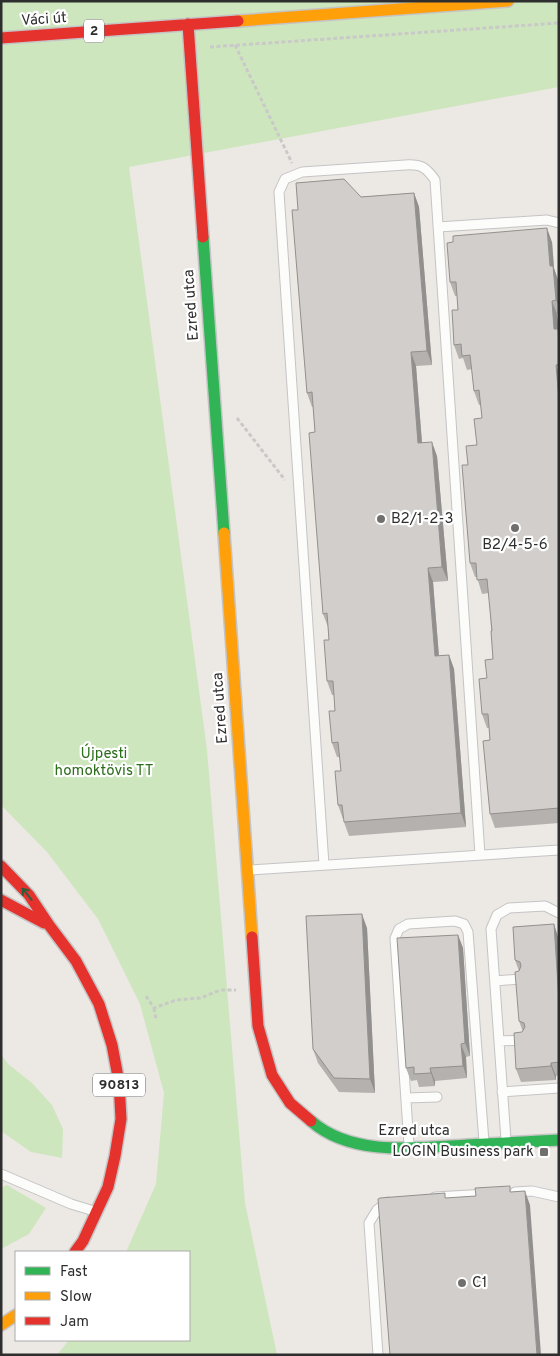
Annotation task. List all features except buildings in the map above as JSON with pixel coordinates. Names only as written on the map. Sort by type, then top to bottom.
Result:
[{"type":"main road","name":"Váci út","points":[[1,38],[508,1]]},
{"type":"main road","name":"Ezred utca","points":[[188,24],[258,1026],[272,1074],[290,1102],[319,1128],[346,1141],[389,1148],[409,1148],[559,1140]]},
{"type":"main road","points":[[1,866],[29,895],[49,925]]},
{"type":"main road","name":"90813","points":[[1,900],[49,925],[76,961],[99,1004],[112,1045],[119,1082],[121,1119],[116,1156],[108,1187],[83,1240],[76,1251]]},
{"type":"main road","points":[[1,1325],[15,1316]]},
{"type":"lane","points":[[324,866],[279,192],[285,178],[302,172],[416,165],[428,170],[435,180],[480,855]]},
{"type":"lane","points":[[438,227],[547,220],[559,223]]},
{"type":"lane","points":[[247,870],[559,850]]},
{"type":"lane","points":[[506,1143],[491,928],[497,915],[509,908],[545,906],[559,913]]},
{"type":"lane","points":[[409,1148],[395,938],[399,929],[408,924],[455,921],[464,924],[468,932],[484,1144]]},
{"type":"lane","points":[[495,981],[520,979]]},
{"type":"lane","points":[[499,1041],[524,1040]]},
{"type":"lane","points":[[502,1092],[559,1088]]},
{"type":"lane","points":[[406,1098],[437,1097]]},
{"type":"lane","points":[[1,1174],[71,1204],[97,1212]]},
{"type":"lane","points":[[426,1198],[532,1191],[559,1197]]},
{"type":"lane","points":[[378,1355],[369,1223],[377,1210],[391,1200],[397,1200]]},
{"type":"path","points":[[189,48],[559,23]]},
{"type":"path","points":[[233,40],[297,174]]},
{"type":"path","points":[[236,417],[299,498]]},
{"type":"path","points":[[154,1008],[176,1000],[201,998],[220,990],[256,991]]},
{"type":"path","points":[[146,996],[154,1008],[156,1020]]},
{"type":"green space","name":"Újpesti homoktövis TT","points":[[1,1],[559,1],[559,87],[129,167],[207,750],[245,1203],[277,1355],[57,1355],[68,1341],[190,1341],[190,1251],[126,1251],[156,1184],[164,1093],[140,1004],[98,919],[47,852],[1,805]]},
{"type":"green space","points":[[1,1054],[8,1064],[32,1083],[52,1105],[63,1129],[62,1158],[31,1152],[1,1131]]},
{"type":"green space","points":[[7,1185],[46,1208],[29,1234],[1,1249],[1,1188]]},
{"type":"traffic: fast","points":[[203,237],[224,533]]},
{"type":"traffic: fast","points":[[311,1121],[327,1132],[346,1140],[386,1148],[427,1148],[559,1140]]},
{"type":"traffic: slow","points":[[238,21],[508,1]]},
{"type":"traffic: slow","points":[[224,533],[252,937]]},
{"type":"traffic: slow","points":[[1,1325],[15,1316]]},
{"type":"traffic: jam","points":[[1,38],[238,21]]},
{"type":"traffic: jam","points":[[188,24],[203,237]]},
{"type":"traffic: jam","points":[[1,866],[29,895],[76,961],[99,1004],[112,1045],[119,1082],[121,1119],[115,1156],[108,1187],[83,1241],[76,1251]]},
{"type":"traffic: jam","points":[[1,900],[44,923]]},
{"type":"traffic: jam","points":[[252,937],[258,1026],[272,1075],[290,1103],[311,1121]]},
{"type":"place","name":"B2/1-2-3","points":[[381,519]]},
{"type":"place","name":"B2/4-5-6","points":[[515,528]]},
{"type":"place","name":"LOGIN Business park","points":[[544,1152]]},
{"type":"place","name":"C1","points":[[462,1283]]}]
